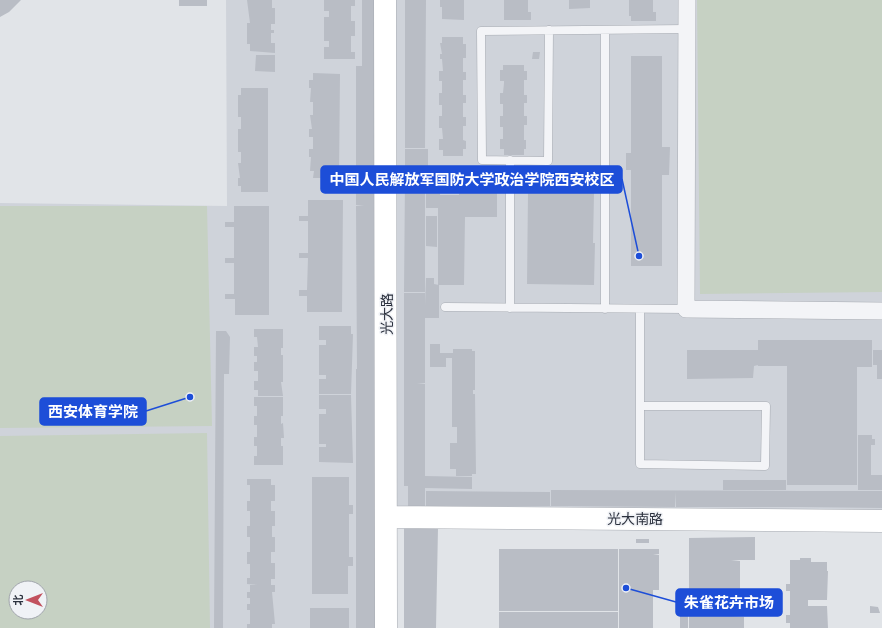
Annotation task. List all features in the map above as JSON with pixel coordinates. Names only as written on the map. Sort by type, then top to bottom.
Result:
[{"type":"street","name":"光大路","points":[[385,0],[386,628]]},
{"type":"street","points":[[687,0],[686,309],[882,311]]},
{"type":"street","name":"光大南路","points":[[387,517],[882,521]]},
{"type":"lane","points":[[549,30],[548,161],[482,160],[481,31],[549,30],[687,29]]},
{"type":"lane","points":[[605,30],[606,308]]},
{"type":"lane","points":[[510,160],[510,308]]},
{"type":"lane","points":[[446,307],[686,309]]},
{"type":"lane","points":[[640,309],[640,406],[640,464],[766,466],[766,406],[640,406]]},
{"type":"shaded area","points":[[226,0],[380,0],[379,628],[0,628],[0,203],[227,206]]},
{"type":"shaded area","points":[[394,0],[882,0],[882,514],[396,513]]},
{"type":"green space","points":[[697,0],[882,0],[882,292],[700,294]]},
{"type":"green space","points":[[0,206],[207,206],[212,426],[0,428]]},
{"type":"green space","points":[[207,433],[210,628],[0,628],[0,436]]},
{"type":"building","points":[[0,0],[21,0],[9,12],[0,17]]},
{"type":"building","points":[[179,0],[207,0],[207,6],[179,6]]},
{"type":"building","points":[[247,0],[272,0],[272,8],[275,8],[275,24],[271,24],[271,30],[274,30],[274,33],[271,33],[271,43],[275,43],[275,53],[250,51],[250,44],[247,44],[247,23],[250,23]]},
{"type":"building","points":[[324,0],[355,0],[355,6],[351,6],[351,21],[355,21],[355,36],[351,36],[351,52],[355,52],[355,59],[324,59],[324,47],[329,47],[329,41],[324,41],[324,17],[329,17],[329,11],[324,11]]},
{"type":"building","points":[[362,0],[378,0],[378,182],[356,182],[356,66],[362,66]]},
{"type":"building","points":[[405,0],[426,0],[425,148],[405,148]]},
{"type":"building","points":[[440,0],[464,0],[464,20],[442,19],[442,7],[440,7]]},
{"type":"building","points":[[504,0],[528,0],[528,12],[531,12],[531,20],[504,20]]},
{"type":"building","points":[[569,0],[590,0],[590,8],[569,9]]},
{"type":"building","points":[[629,0],[653,0],[653,12],[656,12],[656,21],[631,21],[631,16],[629,16]]},
{"type":"building","points":[[442,37],[463,37],[463,44],[466,44],[466,58],[463,58],[463,72],[466,72],[466,80],[463,80],[463,95],[466,95],[466,103],[463,103],[463,117],[466,117],[466,126],[463,126],[463,140],[466,141],[466,149],[463,149],[463,156],[443,156],[443,150],[439,150],[439,139],[443,139],[442,128],[439,128],[439,116],[442,116],[442,105],[439,105],[439,93],[442,93],[442,81],[439,81],[439,71],[443,71],[442,59],[440,59],[440,54],[442,54],[440,43],[442,43]]},
{"type":"building","points":[[533,52],[540,52],[539,59],[532,59]]},
{"type":"building","points":[[256,55],[275,55],[275,72],[255,71]]},
{"type":"building","points":[[631,56],[662,56],[662,147],[670,147],[669,175],[662,175],[662,266],[631,266],[631,170],[626,170],[626,153],[631,153]]},
{"type":"building","points":[[503,65],[524,65],[524,71],[527,71],[527,80],[524,80],[524,95],[527,95],[527,103],[524,103],[524,116],[527,116],[527,125],[524,125],[524,140],[526,140],[526,149],[524,149],[524,155],[504,155],[504,149],[500,149],[500,139],[503,139],[503,127],[500,127],[500,116],[503,116],[503,104],[500,104],[500,93],[503,93],[504,81],[500,81],[500,70],[503,70]]},
{"type":"building","points":[[313,73],[340,74],[339,178],[313,178],[314,171],[310,171],[311,157],[309,157],[309,149],[313,149],[313,137],[309,137],[309,129],[312,129],[310,115],[313,115],[313,102],[310,102],[311,88],[309,88],[309,80],[313,80]]},
{"type":"building","points":[[241,88],[268,88],[268,192],[241,192],[241,186],[238,186],[238,178],[240,178],[238,163],[241,163],[241,152],[238,152],[238,129],[241,129],[241,117],[238,117],[238,95],[241,95]]},
{"type":"building","points":[[405,149],[428,149],[428,178],[405,178]]},
{"type":"building","points":[[405,179],[425,179],[425,292],[404,292]]},
{"type":"building","points":[[426,180],[441,180],[440,195],[459,195],[459,192],[497,192],[497,217],[465,217],[464,285],[438,285],[438,208],[426,208]]},
{"type":"building","points":[[356,183],[378,183],[378,369],[357,369],[356,206],[364,206],[356,205]]},
{"type":"building","points":[[528,193],[594,193],[594,285],[527,284]]},
{"type":"building","points":[[308,200],[343,200],[342,312],[307,312],[307,296],[299,296],[299,290],[307,290],[308,258],[299,258],[299,253],[308,253],[308,221],[299,221],[299,216],[308,216]]},
{"type":"building","points":[[234,206],[269,206],[269,315],[235,315],[235,299],[225,299],[225,294],[234,294],[234,263],[225,263],[225,258],[234,258],[234,227],[225,227],[225,222],[234,222]]},
{"type":"building","points":[[426,216],[437,216],[437,247],[426,246]]},
{"type":"building","points":[[426,278],[434,278],[434,284],[439,285],[439,318],[425,318],[425,383],[417,384],[425,384],[425,476],[472,477],[472,489],[425,488],[425,506],[408,506],[408,486],[404,486],[404,293],[425,293],[425,305]]},
{"type":"building","points":[[319,326],[351,326],[351,334],[353,334],[351,394],[319,394],[319,379],[326,379],[326,375],[319,375],[319,345],[326,345],[326,340],[319,340]]},
{"type":"building","points":[[254,329],[283,329],[283,348],[281,348],[281,355],[283,355],[283,382],[281,382],[283,396],[258,396],[258,390],[254,390],[254,381],[258,381],[258,371],[254,371],[254,362],[257,362],[257,356],[254,356],[254,347],[258,347],[257,337],[254,337]]},
{"type":"building","points":[[216,331],[226,331],[230,337],[229,374],[224,374],[223,628],[214,628]]},
{"type":"building","points":[[758,340],[872,340],[872,367],[857,367],[857,449],[787,449],[787,366],[758,366]]},
{"type":"building","points":[[430,344],[440,344],[440,353],[453,353],[453,349],[472,349],[472,351],[475,351],[475,390],[473,390],[473,394],[475,394],[476,474],[472,474],[472,476],[456,476],[456,469],[450,469],[450,443],[457,443],[457,427],[452,427],[452,358],[446,358],[446,367],[430,367]]},
{"type":"building","points":[[687,350],[758,350],[758,365],[754,366],[753,378],[687,379]]},
{"type":"building","points":[[873,350],[882,350],[882,379],[877,379],[877,365],[873,365]]},
{"type":"building","points":[[356,369],[378,369],[378,491],[356,491]]},
{"type":"building","points":[[319,395],[351,395],[353,463],[319,462],[319,447],[326,447],[326,444],[319,444],[319,414],[326,414],[326,409],[319,409]]},
{"type":"building","points":[[254,397],[283,397],[283,416],[281,416],[281,424],[283,423],[284,438],[281,438],[281,446],[283,446],[283,465],[254,465],[254,456],[257,456],[257,446],[254,446],[254,437],[257,437],[257,425],[254,425],[254,416],[257,416],[257,406],[254,406]]},
{"type":"building","points":[[858,435],[872,435],[872,439],[875,439],[875,445],[871,445],[871,475],[882,475],[882,490],[858,490]]},
{"type":"building","points":[[787,449],[857,449],[857,485],[787,485]]},
{"type":"building","points":[[312,477],[349,477],[349,505],[353,505],[353,514],[349,514],[349,557],[353,557],[353,566],[348,566],[348,594],[312,594]]},
{"type":"building","points":[[247,479],[271,479],[271,485],[275,485],[275,501],[271,501],[271,511],[275,511],[275,526],[272,526],[272,537],[275,537],[275,552],[271,552],[271,563],[275,563],[275,579],[271,579],[271,585],[275,585],[275,592],[272,592],[275,624],[272,624],[272,628],[247,628],[247,624],[250,624],[250,610],[247,610],[247,604],[250,604],[250,598],[247,598],[247,592],[250,592],[250,585],[258,585],[247,584],[247,578],[250,578],[250,564],[247,564],[247,552],[250,552],[250,537],[247,537],[247,526],[250,526],[250,511],[247,511],[247,501],[250,501],[250,485],[247,485]]},
{"type":"building","points":[[723,480],[786,480],[786,490],[723,490]]},
{"type":"building","points":[[551,490],[800,491],[800,507],[676,507],[675,492],[675,507],[551,506]]},
{"type":"building","points":[[356,491],[378,491],[377,608],[356,608]]},
{"type":"building","points":[[426,491],[550,492],[550,506],[426,506]]},
{"type":"building","points":[[800,491],[882,491],[882,508],[800,507]]},
{"type":"building","points":[[404,528],[438,528],[436,628],[404,628]]},
{"type":"building","points":[[755,537],[755,560],[731,560],[740,561],[740,602],[731,603],[746,602],[746,616],[731,617],[744,617],[744,628],[689,628],[689,538]]},
{"type":"building","points":[[636,539],[649,539],[649,543],[636,543]]},
{"type":"building","points":[[499,549],[618,549],[618,590],[499,590]]},
{"type":"building","points":[[619,549],[659,549],[659,554],[653,554],[659,555],[659,590],[653,590],[653,628],[619,628]]},
{"type":"building","points":[[800,558],[811,558],[811,562],[827,562],[827,600],[808,600],[808,606],[827,606],[828,628],[790,628],[790,623],[786,623],[786,615],[790,615],[790,591],[786,591],[786,584],[790,584],[790,560],[800,560]]},
{"type":"building","points":[[499,590],[618,590],[618,611],[499,611]]},
{"type":"building","points":[[680,606],[688,606],[688,628],[680,628]]},
{"type":"building","points":[[870,606],[878,607],[880,613],[870,613]]},
{"type":"building","points":[[310,608],[349,608],[349,628],[310,628]]},
{"type":"building","points":[[356,608],[377,608],[377,628],[356,628]]},
{"type":"building","points":[[499,612],[618,612],[618,628],[499,628]]},
{"type":"place","name":"中国人民解放军国防大学政治学院西安校区","points":[[639,256]]},
{"type":"place","name":"西安体育学院","points":[[190,397]]},
{"type":"place","name":"朱雀花卉市场","points":[[626,588]]}]
